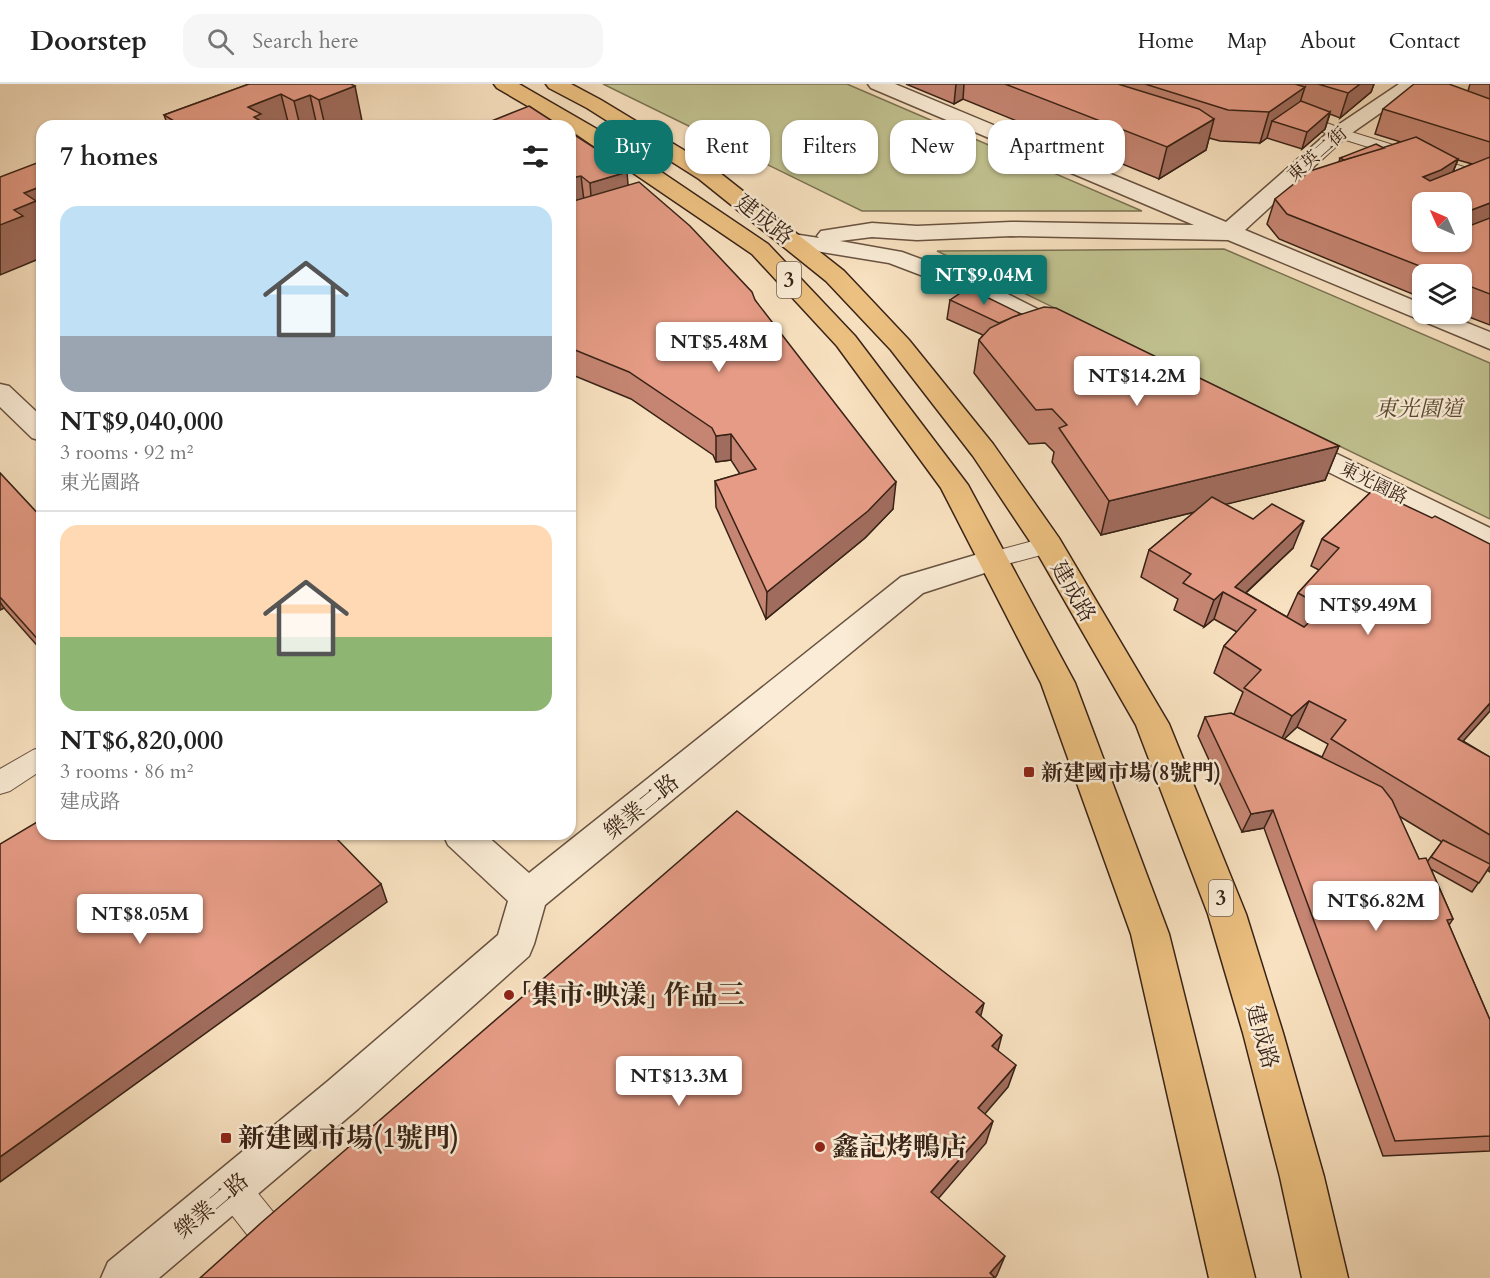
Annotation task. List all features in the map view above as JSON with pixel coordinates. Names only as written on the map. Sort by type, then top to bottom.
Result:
[{"type":"main road","name":"建成路","points":[[504,84],[567,120]]},
{"type":"main road","name":"建成路","points":[[556,84],[594,104],[707,174],[835,276],[900,345],[983,450],[1048,545],[1152,724],[1227,914],[1263,1033],[1299,1166],[1325,1278]]},
{"type":"main road","name":"建成路","points":[[576,125],[760,249],[846,341],[954,485],[1058,683],[1150,934],[1232,1278]]},
{"type":"street","points":[[878,84],[1412,308]]},
{"type":"street","name":"東英二街","points":[[1228,232],[1339,133],[1415,87]]},
{"type":"street","points":[[760,249],[793,241],[872,230],[917,233],[1011,229],[1228,232]]},
{"type":"street","points":[[793,241],[894,257],[976,288],[1088,344]]},
{"type":"street","points":[[1449,324],[1490,341]]},
{"type":"street","points":[[0,392],[36,426]]},
{"type":"street","name":"東光園路","points":[[1271,433],[1490,540]]},
{"type":"street","name":"樂業二路","points":[[124,1278],[343,1095],[515,944],[528,896],[912,585],[992,560]]},
{"type":"street","points":[[467,840],[528,896]]},
{"type":"lane","points":[[1275,108],[1339,133],[1490,180]]},
{"type":"lane","name":"樂業二路","points":[[992,560],[1048,545]]},
{"type":"lane","points":[[0,783],[36,761]]},
{"type":"lane","points":[[232,1188],[303,1278]]},
{"type":"green space","points":[[603,84],[847,84],[931,120],[890,120],[890,174],[976,174],[976,140],[988,145],[988,174],[1056,174],[1142,211],[862,211],[787,174],[878,174],[878,120],[782,120],[782,172],[770,166],[770,120],[685,120],[685,124]]},
{"type":"green space","name":"東光園道","points":[[1224,249],[1490,363],[1490,519],[937,251]]},
{"type":"building","points":[[249,84],[351,84],[355,86],[319,100],[310,95],[294,101],[281,94],[248,107],[261,114],[254,117],[259,120],[172,120],[164,115]]},
{"type":"building","points":[[1005,84],[1118,84],[1199,109],[1214,119],[1167,147],[1125,131],[1125,120],[1098,120]]},
{"type":"building","points":[[1145,84],[1295,84],[1305,87],[1269,112],[1228,110]]},
{"type":"building","points":[[1318,84],[1360,84],[1348,93]]},
{"type":"building","points":[[1414,84],[1449,84],[1490,99],[1490,142],[1383,109]]},
{"type":"building","points":[[1301,101],[1330,112],[1307,132],[1272,121]]},
{"type":"building","points":[[529,106],[551,120],[494,120]]},
{"type":"building","points":[[576,136],[594,147],[594,174],[620,174],[590,183],[581,176],[576,177]]},
{"type":"building","points":[[1416,137],[1458,159],[1441,170],[1423,177],[1430,181],[1490,157],[1490,203],[1472,210],[1472,192],[1412,192],[1412,252],[1472,252],[1472,225],[1490,218],[1490,294],[1472,287],[1472,264],[1414,264],[1287,214],[1275,199],[1310,171]]},
{"type":"building","points":[[1376,144],[1384,148],[1344,160],[1340,158]]},
{"type":"building","points":[[36,163],[36,188],[24,193],[36,201],[14,210],[23,216],[0,225],[0,177]]},
{"type":"building","points":[[639,182],[690,226],[752,292],[755,300],[896,482],[868,511],[767,592],[715,481],[756,469],[731,434],[716,436],[712,428],[629,372],[576,350],[576,200]]},
{"type":"building","points":[[968,288],[1021,314],[999,323],[950,300]]},
{"type":"building","points":[[1044,307],[1056,308],[1339,446],[1109,501],[1059,428],[1067,425],[1052,409],[1036,410],[979,340],[990,328],[1013,317]]},
{"type":"building","points":[[0,473],[36,512],[36,637],[0,597]]},
{"type":"building","points":[[1373,490],[1432,518],[1435,516],[1490,544],[1490,703],[1458,739],[1490,757],[1490,835],[1331,739],[1346,720],[1309,701],[1292,716],[1244,688],[1261,670],[1224,646],[1256,610],[1223,592],[1214,600],[1183,583],[1191,574],[1149,550],[1212,497],[1253,519],[1272,504],[1304,521],[1235,587],[1304,627],[1319,613],[1311,609],[1316,603],[1298,593],[1339,548],[1322,539]]},
{"type":"building","points":[[1231,713],[1382,787],[1392,800],[1419,859],[1426,858],[1453,919],[1447,920],[1490,1020],[1490,1136],[1395,1141],[1273,810],[1251,814],[1205,717]]},
{"type":"building","points":[[737,811],[984,1003],[976,1012],[1002,1035],[992,1046],[1016,1065],[978,1108],[993,1121],[931,1192],[1005,1256],[990,1273],[995,1278],[200,1278],[262,1222]]},
{"type":"building","points":[[36,823],[36,840],[338,840],[381,884],[0,1157],[0,844]]},
{"type":"building","points":[[1443,840],[1490,864],[1479,883],[1431,857]]},
{"type":"place","name":"新建國市場(8號門)","points":[[1029,772]]},
{"type":"place","name":"「集市‧映漾」 作品三","points":[[509,995]]},
{"type":"place","name":"新建國市場(1號門)","points":[[226,1138]]},
{"type":"place","name":"鑫記烤鴨店","points":[[820,1147]]}]
